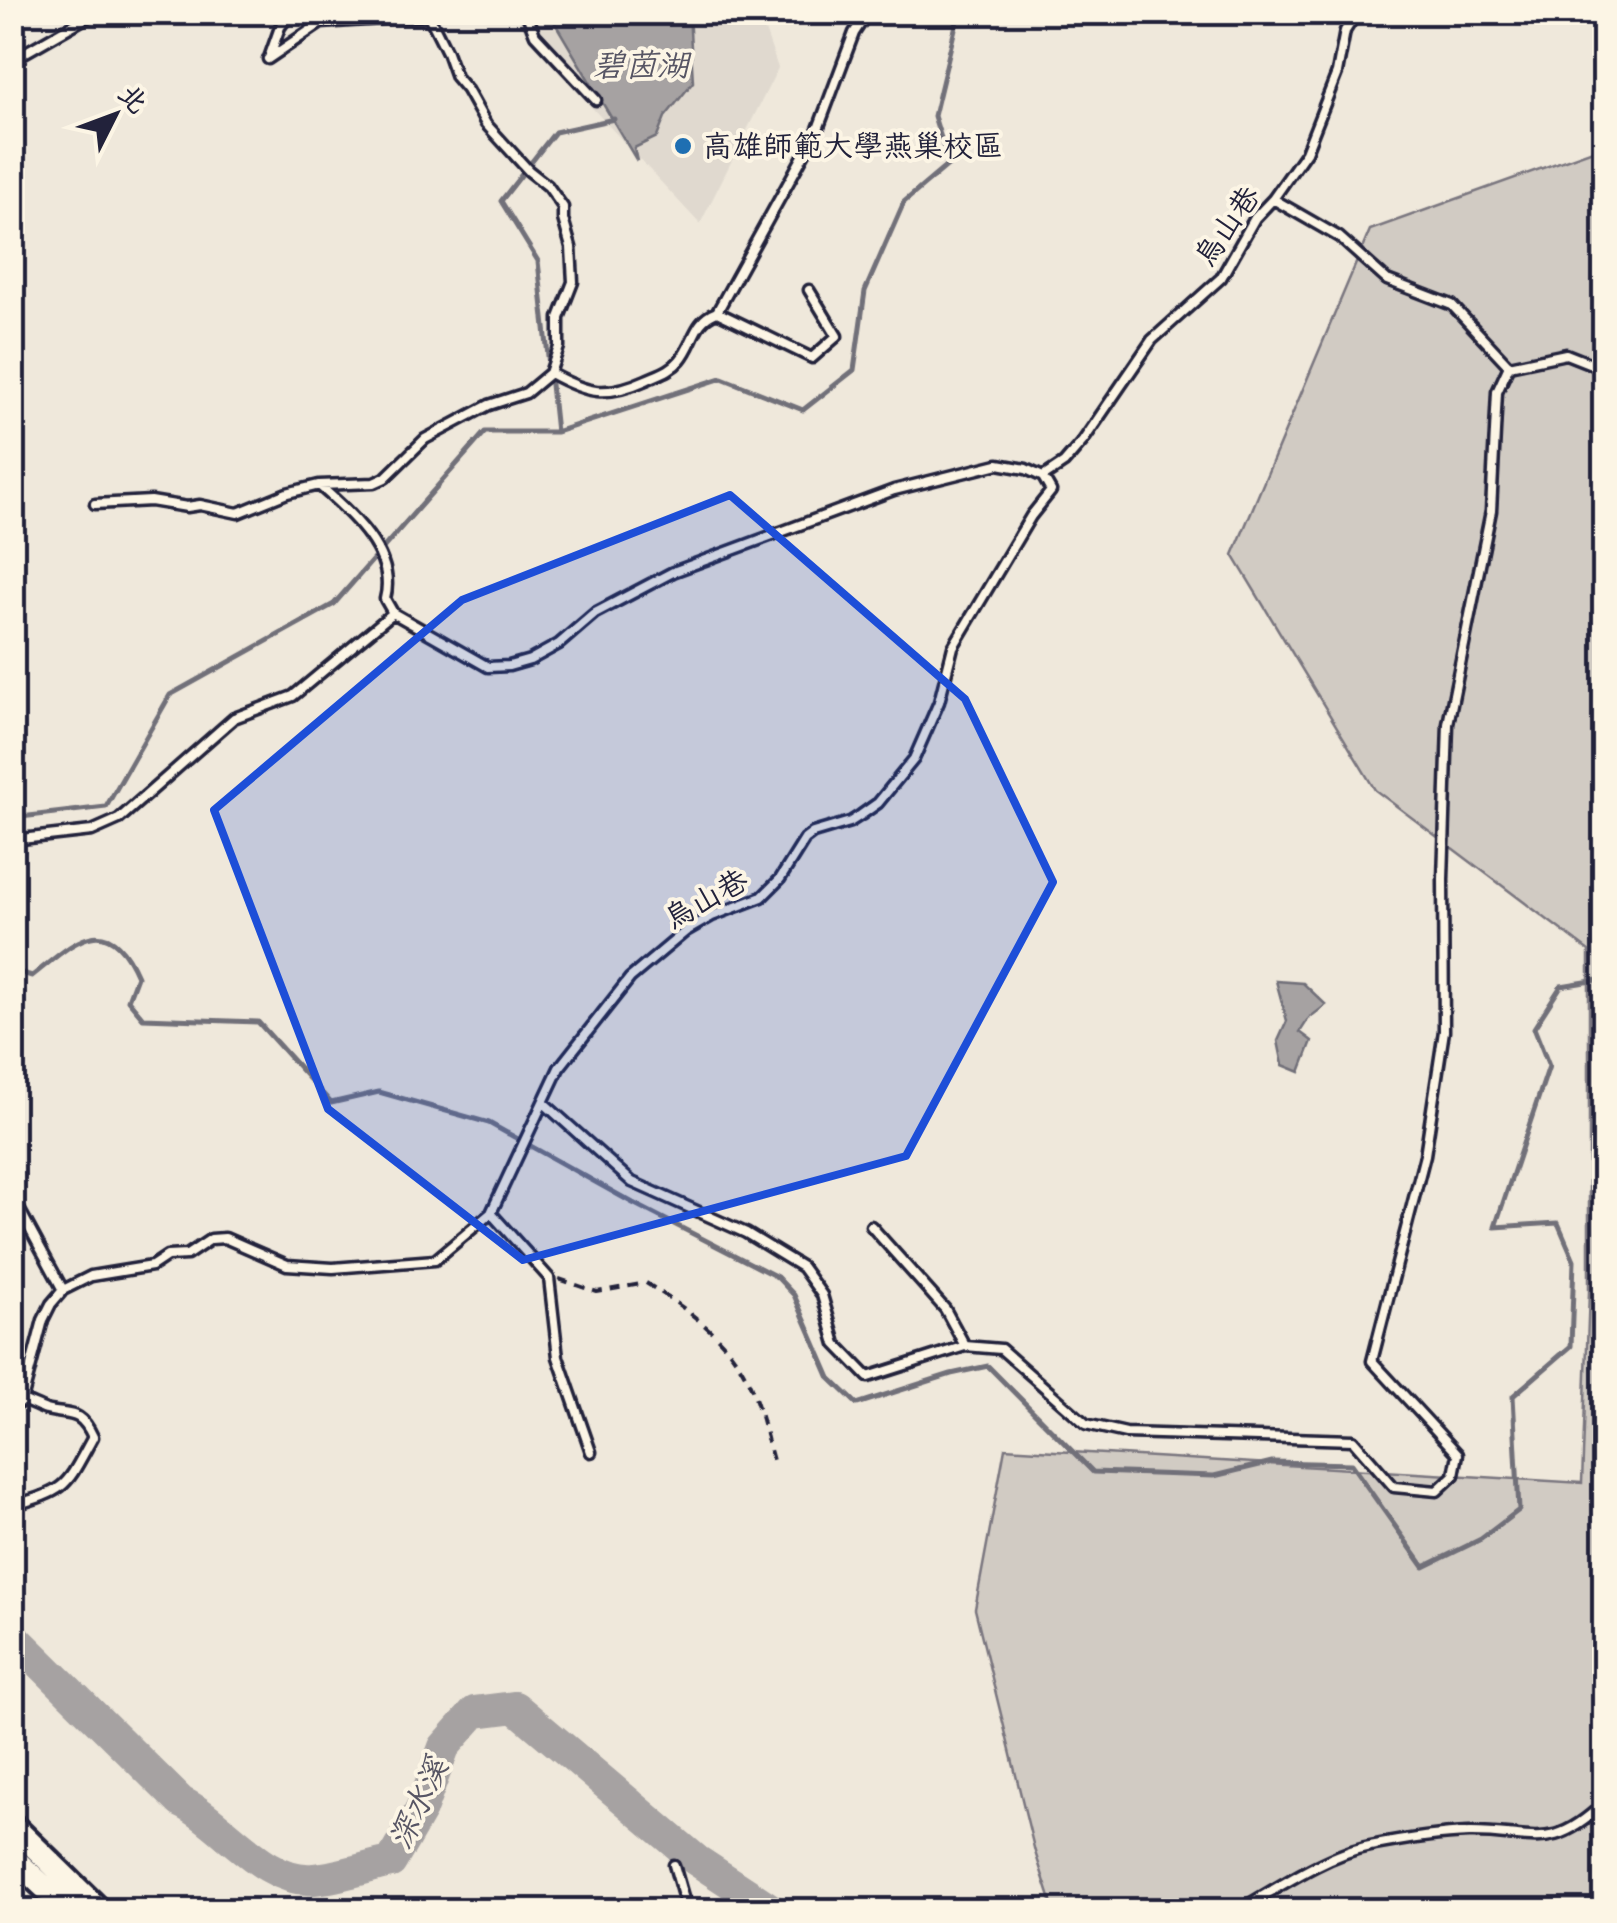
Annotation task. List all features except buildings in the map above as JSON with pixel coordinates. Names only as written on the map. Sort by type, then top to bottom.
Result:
[{"type":"main road","points":[[12,1825],[99,1910]]},
{"type":"main road","points":[[12,1857],[68,1910]]},
{"type":"lane","points":[[12,55],[19,56],[96,12]]},
{"type":"lane","points":[[96,504],[200,505],[238,513],[319,485],[374,483],[385,478],[424,438],[489,405],[526,393],[550,373],[559,347],[559,318],[573,282],[572,246],[563,207],[548,186],[486,124],[468,90],[456,77],[448,52],[427,14],[321,24],[268,59],[280,27],[291,12]]},
{"type":"lane","points":[[526,12],[536,34],[596,100]]},
{"type":"lane","points":[[550,373],[588,392],[614,392],[666,372],[681,359],[695,328],[705,316],[717,312],[818,128],[854,33],[868,12]]},
{"type":"lane","name":"烏山巷","points":[[491,1213],[559,1068],[630,978],[686,931],[712,916],[762,897],[780,878],[805,839],[861,815],[878,802],[914,759],[940,702],[953,647],[1031,516],[1051,491],[1043,477],[1064,464],[1083,441],[1152,340],[1221,278],[1255,218],[1306,152],[1337,73],[1345,31],[1356,12]]},
{"type":"lane","points":[[1273,199],[1339,237],[1387,280],[1452,305],[1510,366]]},
{"type":"lane","points":[[717,312],[812,358],[837,336],[809,290]]},
{"type":"lane","points":[[1510,366],[1566,354],[1604,369]]},
{"type":"lane","points":[[544,1104],[632,1182],[746,1233],[802,1267],[822,1295],[836,1344],[868,1377],[964,1346],[1001,1349],[1086,1424],[1126,1433],[1354,1440],[1394,1487],[1437,1491],[1454,1474],[1458,1454],[1372,1361],[1425,1154],[1444,1031],[1448,724],[1491,512],[1497,392],[1510,366]]},
{"type":"lane","points":[[319,485],[347,510],[372,544],[388,574],[384,599],[394,613],[488,667],[530,660],[559,644],[594,613],[673,572],[894,490],[998,464],[1043,477]]},
{"type":"lane","points":[[12,612],[16,623],[12,625]]},
{"type":"lane","points":[[12,840],[92,831],[119,819],[234,718],[293,696],[394,613]]},
{"type":"lane","points":[[17,1205],[64,1290]]},
{"type":"lane","points":[[12,1410],[22,1400],[43,1320],[64,1290],[91,1276],[152,1266],[167,1256],[186,1255],[211,1239],[235,1242],[287,1265],[370,1267],[434,1260],[491,1213],[549,1278],[558,1356],[590,1452]]},
{"type":"lane","points":[[870,1226],[945,1309],[964,1346]]},
{"type":"lane","points":[[12,1506],[56,1493],[68,1482],[93,1437],[89,1427],[71,1412],[49,1411],[22,1400]]},
{"type":"lane","points":[[1238,1910],[1338,1856],[1366,1846],[1469,1833],[1546,1839],[1568,1832],[1604,1803]]},
{"type":"lane","points":[[674,1865],[687,1910]]},
{"type":"path","points":[[549,1278],[570,1280],[598,1292],[646,1283],[674,1300],[738,1361],[756,1402],[774,1464]]},
{"type":"highlighted area","points":[[730,495],[965,699],[1053,882],[906,1156],[523,1260],[328,1109],[214,810],[462,600]]},
{"type":"shaded area","name":"高雄師範大學燕巢校區","points":[[515,13],[759,13],[778,68],[700,224],[530,41]]},
{"type":"shaded area","points":[[1604,146],[1604,1910],[1054,1910],[1035,1852],[975,1609],[1005,1448],[1582,1483],[1589,1292],[1589,951],[1375,790],[1233,555],[1370,230]]},
{"type":"water","name":"碧茵湖","points":[[549,13],[689,13],[693,82],[665,117],[657,137],[634,148],[637,161]]},
{"type":"water","points":[[1276,981],[1303,983],[1326,1005],[1309,1018],[1300,1032],[1312,1041],[1300,1072],[1283,1065],[1278,1041],[1287,1021]]},
{"type":"waterway","points":[[556,432],[722,378],[803,410],[854,370],[865,291],[904,202],[949,164],[934,116],[959,12]]},
{"type":"waterway","points":[[12,818],[106,807],[170,695],[334,604],[485,432],[556,432],[538,261],[501,201],[555,132],[614,119]]},
{"type":"waterway","points":[[12,970],[32,976],[76,943],[102,937],[114,942],[126,955],[137,976],[128,1000],[143,1018],[258,1022],[331,1103],[379,1092],[489,1123],[777,1277],[794,1295],[830,1378],[857,1404],[988,1366],[1093,1472],[1214,1476],[1272,1462],[1351,1464],[1424,1567],[1481,1539],[1519,1510],[1513,1396],[1571,1346],[1574,1260],[1558,1223],[1495,1227],[1549,1066],[1534,1028],[1561,986],[1604,979]]},
{"type":"waterway","name":"深水溪","points":[[12,1635],[181,1802],[278,1872],[314,1879],[391,1862],[421,1810],[444,1747],[475,1712],[515,1707],[696,1860],[772,1910]]},
{"type":"place","name":"高雄師範大學燕巢校區","points":[[683,146]]}]
